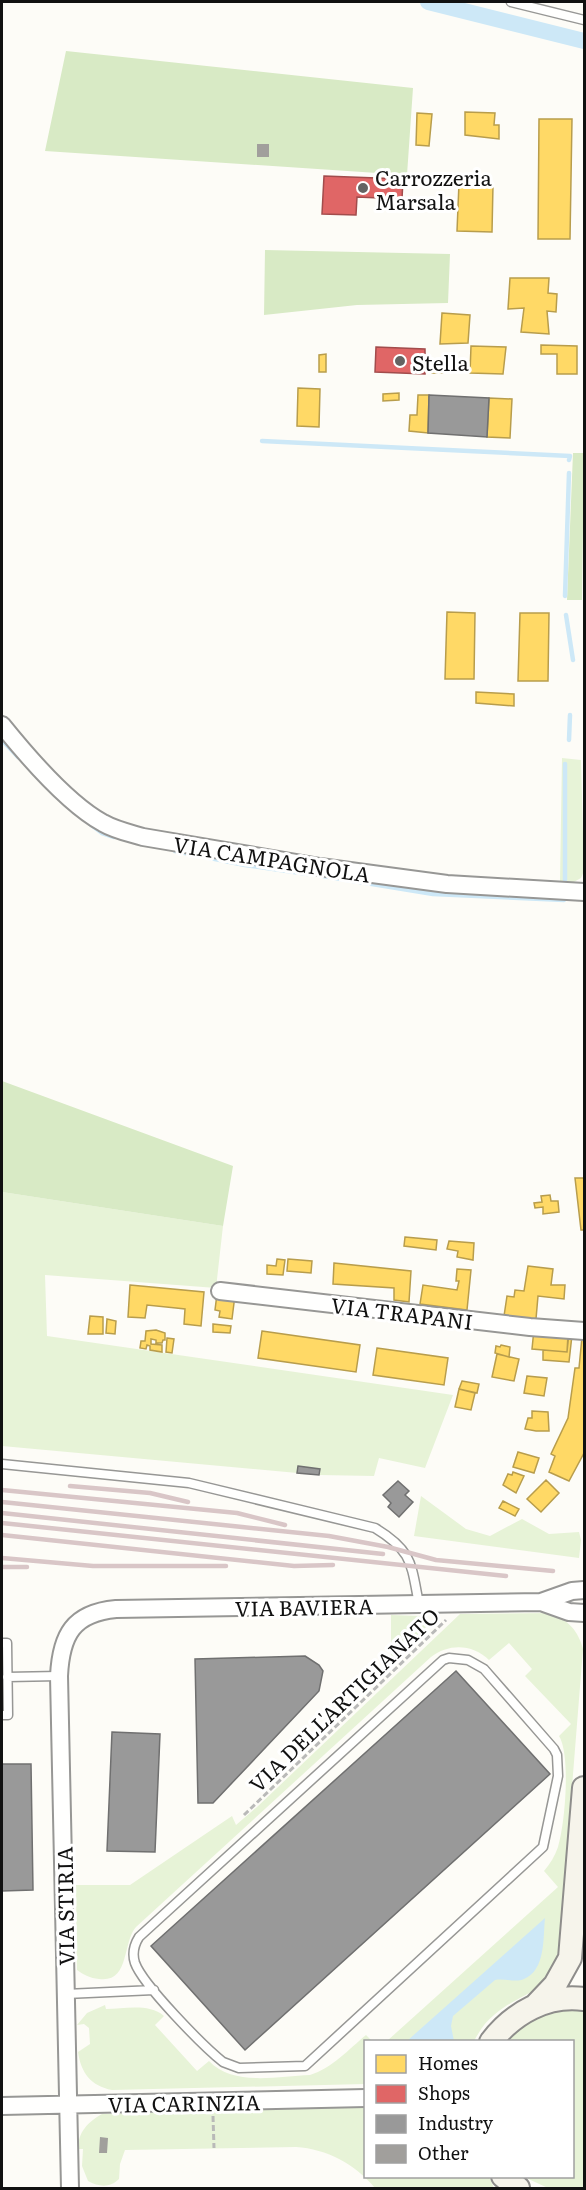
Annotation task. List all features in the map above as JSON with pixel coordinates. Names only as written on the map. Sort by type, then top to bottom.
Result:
[{"type":"street","name":"VIA CAMPAGNOLA","points":[[2,725],[61,789],[93,817],[121,831],[143,837],[320,867],[447,884],[585,892]]},
{"type":"street","name":"VIA TRAPANI","points":[[220,1291],[530,1327],[585,1331]]},
{"type":"street","name":"VIA BAVIERA","points":[[72,1627],[88,1615],[116,1609],[541,1602],[572,1591],[585,1590]]},
{"type":"street","name":"VIA BAVIERA","points":[[541,1602],[569,1612],[585,1613]]},
{"type":"street","name":"VIA STIRIA","points":[[70,2188],[59,1676],[61,1653],[72,1627]]},
{"type":"street","points":[[585,1788],[570,1958],[574,1972],[585,1989]]},
{"type":"street","points":[[536,2006],[555,1985],[570,1958]]},
{"type":"street","points":[[493,2040],[501,2029],[518,2015],[536,2006],[556,2000],[585,1999]]},
{"type":"street","name":"VIA CARINZIA","points":[[2,2106],[364,2098]]},
{"type":"street","points":[[504,2178],[518,2188]]},
{"type":"lane","points":[[511,2],[585,20]]},
{"type":"lane","points":[[2,1464],[189,1483],[375,1528],[394,1540],[404,1551],[411,1567],[419,1605]]},
{"type":"lane","points":[[2,1643],[7,1643],[8,1715],[2,1715]]},
{"type":"lane","points":[[66,1994],[154,1990],[223,2062],[239,2068],[305,2066],[543,1847],[558,1776],[557,1755],[551,1743],[484,1669],[468,1660],[457,1658],[443,1660],[139,1936],[133,1956],[143,1978],[154,1990]]},
{"type":"lane","points":[[7,1677],[59,1676]]},
{"type":"path","name":"VIA DELL'ARTIGIANATO","points":[[244,1815],[462,1604]]},
{"type":"path","points":[[212,2102],[214,2148]]},
{"type":"green space","points":[[66,51],[413,88],[407,175],[45,151]]},
{"type":"green space","points":[[265,250],[450,254],[448,303],[357,305],[264,315]]},
{"type":"green space","points":[[573,453],[584,453],[582,600],[567,600]]},
{"type":"green space","points":[[562,758],[581,760],[584,871],[581,878],[572,883],[560,881]]},
{"type":"green space","points":[[2,1081],[233,1166],[223,1226],[2,1192]]},
{"type":"green space","points":[[2,1192],[223,1226],[216,1288],[45,1275],[47,1336],[453,1395],[425,1468],[379,1458],[374,1476],[319,1475],[2,1446]]},
{"type":"green space","points":[[421,1496],[466,1529],[490,1536],[522,1519],[549,1534],[579,1532],[581,1540],[579,1558],[414,1536]]},
{"type":"green space","points":[[552,1613],[572,1627],[583,1649],[559,1950],[554,1966],[541,1985],[494,2015],[475,2040],[388,2040],[558,1887],[544,1871],[555,1854],[561,1837],[566,1774],[563,1745],[559,1736],[571,1724],[525,1676],[532,1669],[509,1643],[489,1660],[476,1651],[461,1647],[445,1649],[431,1657],[136,1927],[121,1969],[116,1975],[109,1979],[99,1979],[77,1970],[76,1885],[130,1885],[232,1816],[236,1825],[460,1614]]},
{"type":"green space","points":[[391,1615],[420,1616],[427,1622],[427,1626],[391,1663]]},
{"type":"green space","points":[[105,2005],[106,2009],[151,2009],[164,2016],[155,2025],[197,2071],[209,2061],[219,2069],[244,2077],[271,2078],[310,2075],[333,2063],[366,2035],[371,2040],[364,2040],[364,2084],[112,2090],[93,2082],[82,2066],[78,2052],[90,2044],[89,2028],[84,2024],[77,2025],[87,2013]]},
{"type":"green space","points":[[584,2008],[584,2188],[548,2188],[526,2178],[574,2178],[574,2040],[506,2040],[532,2020],[559,2011]]},
{"type":"green space","points":[[364,2107],[364,2176],[340,2159],[307,2148],[125,2150],[120,2164],[119,2179],[112,2184],[100,2185],[88,2181],[82,2166],[83,2149],[78,2149],[78,2143],[85,2128],[102,2114]]},
{"type":"green space","points":[[489,2178],[494,2188],[375,2188],[367,2179]]},
{"type":"water","points":[[545,1918],[540,1961],[531,1975],[514,1981],[495,1980],[453,2016],[451,2026],[454,2040],[408,2040]]},
{"type":"building: Homes","points":[[465,112],[495,113],[494,125],[499,125],[499,139],[465,135]]},
{"type":"building: Homes","points":[[417,113],[432,114],[429,146],[416,145]]},
{"type":"building: Homes","points":[[539,119],[572,119],[570,239],[538,239]]},
{"type":"building: Homes","points":[[459,183],[493,185],[492,232],[457,231]]},
{"type":"building: Homes","points":[[510,278],[549,278],[548,293],[557,294],[556,312],[547,311],[549,334],[521,332],[524,308],[508,309]]},
{"type":"building: Homes","points":[[442,313],[470,315],[468,343],[440,344]]},
{"type":"building: Homes","points":[[541,345],[577,346],[577,374],[557,374],[557,354],[541,354]]},
{"type":"building: Homes","points":[[471,346],[506,347],[503,374],[470,373]]},
{"type":"building: Homes","points":[[326,354],[326,372],[319,372],[319,355]]},
{"type":"building: Homes","points":[[433,366],[447,367],[447,373],[432,373]]},
{"type":"building: Homes","points":[[298,388],[320,389],[319,427],[297,426]]},
{"type":"building: Homes","points":[[399,393],[399,400],[383,401],[383,394]]},
{"type":"building: Homes","points":[[418,395],[429,395],[428,433],[409,431],[410,415],[417,415]]},
{"type":"building: Homes","points":[[489,398],[512,399],[510,438],[487,437]]},
{"type":"building: Homes","points":[[447,612],[475,613],[474,679],[445,679]]},
{"type":"building: Homes","points":[[520,613],[549,613],[548,681],[518,681]]},
{"type":"building: Homes","points":[[476,692],[514,694],[514,706],[476,703]]},
{"type":"building: Homes","points":[[575,1178],[584,1178],[584,1230],[581,1230]]},
{"type":"building: Homes","points":[[550,1195],[551,1201],[558,1201],[559,1212],[543,1214],[543,1207],[535,1208],[534,1203],[542,1202],[541,1196]]},
{"type":"building: Homes","points":[[405,1237],[437,1240],[436,1250],[404,1246]]},
{"type":"building: Homes","points":[[449,1241],[474,1243],[473,1260],[457,1257],[458,1251],[447,1249]]},
{"type":"building: Homes","points":[[277,1259],[285,1260],[283,1275],[267,1274],[267,1265],[276,1266]]},
{"type":"building: Homes","points":[[288,1259],[312,1261],[311,1273],[287,1271]]},
{"type":"building: Homes","points":[[334,1263],[411,1271],[409,1302],[394,1300],[394,1288],[333,1284]]},
{"type":"building: Homes","points":[[528,1266],[553,1269],[551,1285],[565,1285],[564,1299],[538,1296],[536,1319],[504,1316],[507,1296],[514,1297],[515,1290],[524,1291]]},
{"type":"building: Homes","points":[[457,1269],[471,1270],[467,1310],[420,1304],[423,1285],[457,1290],[459,1281],[456,1281]]},
{"type":"building: Homes","points":[[130,1285],[204,1292],[201,1326],[184,1324],[185,1309],[147,1305],[145,1318],[128,1317]]},
{"type":"building: Homes","points":[[217,1294],[235,1295],[232,1319],[219,1317],[220,1311],[215,1310]]},
{"type":"building: Homes","points":[[90,1316],[103,1317],[103,1334],[88,1334]]},
{"type":"building: Homes","points":[[107,1319],[116,1321],[115,1334],[106,1333]]},
{"type":"building: Homes","points":[[213,1324],[231,1326],[230,1333],[213,1332]]},
{"type":"building: Homes","points":[[534,1329],[569,1333],[567,1352],[532,1349]]},
{"type":"building: Homes","points":[[156,1330],[165,1333],[165,1340],[162,1343],[156,1343],[156,1340],[151,1339],[151,1344],[162,1345],[162,1352],[150,1350],[150,1346],[147,1345],[146,1349],[140,1348],[141,1341],[145,1341],[146,1331]]},
{"type":"building: Homes","points":[[262,1331],[360,1345],[356,1372],[258,1358]]},
{"type":"building: Homes","points":[[568,1335],[572,1335],[569,1362],[543,1360],[543,1350],[567,1352]]},
{"type":"building: Homes","points":[[582,1337],[584,1337],[584,1453],[569,1481],[549,1472],[555,1456],[551,1454],[568,1418],[575,1368],[579,1368]]},
{"type":"building: Homes","points":[[167,1338],[174,1339],[172,1353],[166,1352]]},
{"type":"building: Homes","points":[[496,1346],[510,1347],[509,1357],[495,1353]]},
{"type":"building: Homes","points":[[377,1348],[448,1358],[444,1385],[373,1375]]},
{"type":"building: Homes","points":[[497,1354],[519,1359],[514,1381],[492,1377]]},
{"type":"building: Homes","points":[[527,1376],[547,1378],[544,1396],[524,1393]]},
{"type":"building: Homes","points":[[462,1381],[479,1384],[477,1393],[459,1389]]},
{"type":"building: Homes","points":[[459,1389],[475,1393],[471,1410],[455,1407]]},
{"type":"building: Homes","points":[[532,1411],[548,1412],[549,1431],[525,1429],[528,1418],[532,1418]]},
{"type":"building: Homes","points":[[518,1452],[539,1458],[534,1473],[513,1467]]},
{"type":"building: Homes","points":[[513,1472],[524,1476],[516,1493],[503,1485],[508,1474],[512,1475]]},
{"type":"building: Homes","points":[[546,1480],[559,1493],[541,1512],[527,1499]]},
{"type":"building: Homes","points":[[503,1501],[519,1509],[515,1516],[499,1508]]},
{"type":"building: Shops","name":"Carrozzeria Marsala","points":[[324,176],[403,179],[402,199],[357,197],[356,215],[322,214]]},
{"type":"building: Shops","name":"Stella","points":[[376,347],[425,349],[425,374],[375,372]]},
{"type":"building: Industry","points":[[429,395],[489,398],[487,437],[428,433]]},
{"type":"building: Industry","points":[[298,1466],[320,1469],[319,1475],[297,1473]]},
{"type":"building: Industry","points":[[398,1481],[409,1491],[405,1495],[413,1502],[399,1517],[388,1507],[391,1503],[383,1495]]},
{"type":"building: Industry","points":[[305,1656],[319,1665],[323,1671],[319,1691],[213,1803],[198,1803],[195,1659]]},
{"type":"building: Industry","points":[[456,1671],[550,1774],[245,2050],[151,1946]]},
{"type":"building: Industry","points":[[112,1732],[160,1734],[155,1852],[107,1851]]},
{"type":"building: Industry","points":[[2,1764],[31,1764],[33,1890],[2,1891]]},
{"type":"building: Other","points":[[257,144],[269,144],[269,157],[257,157]]},
{"type":"building: Other","points":[[100,2137],[108,2138],[107,2153],[99,2153]]},
{"type":"waterway","points":[[428,2],[584,41]]},
{"type":"waterway","points":[[262,441],[570,456],[569,460]]},
{"type":"waterway","points":[[565,596],[569,473]]},
{"type":"waterway","points":[[566,615],[573,660]]},
{"type":"waterway","points":[[569,740],[570,715]]},
{"type":"waterway","points":[[2,740],[18,757]]},
{"type":"waterway","points":[[565,764],[565,880]]},
{"type":"waterway","points":[[90,824],[102,833],[114,837]]},
{"type":"waterway","points":[[175,851],[245,865],[308,874]]},
{"type":"waterway","points":[[323,876],[433,894],[564,900],[564,898]]},
{"type":"railway","points":[[70,1486],[150,1493],[188,1502]]},
{"type":"railway","points":[[2,1490],[237,1513],[285,1525]]},
{"type":"railway","points":[[2,1502],[329,1536],[388,1547],[436,1560],[553,1571]]},
{"type":"railway","points":[[2,1513],[383,1554]]},
{"type":"railway","points":[[2,1523],[506,1576]]},
{"type":"railway","points":[[2,1535],[294,1566],[333,1565]]},
{"type":"railway","points":[[2,1558],[93,1566],[226,1566]]},
{"type":"railway","points":[[2,1567],[27,1567]]},
{"type":"place","name":"Carrozzeria Marsala","points":[[363,188]]},
{"type":"place","name":"Stella","points":[[400,361]]}]
